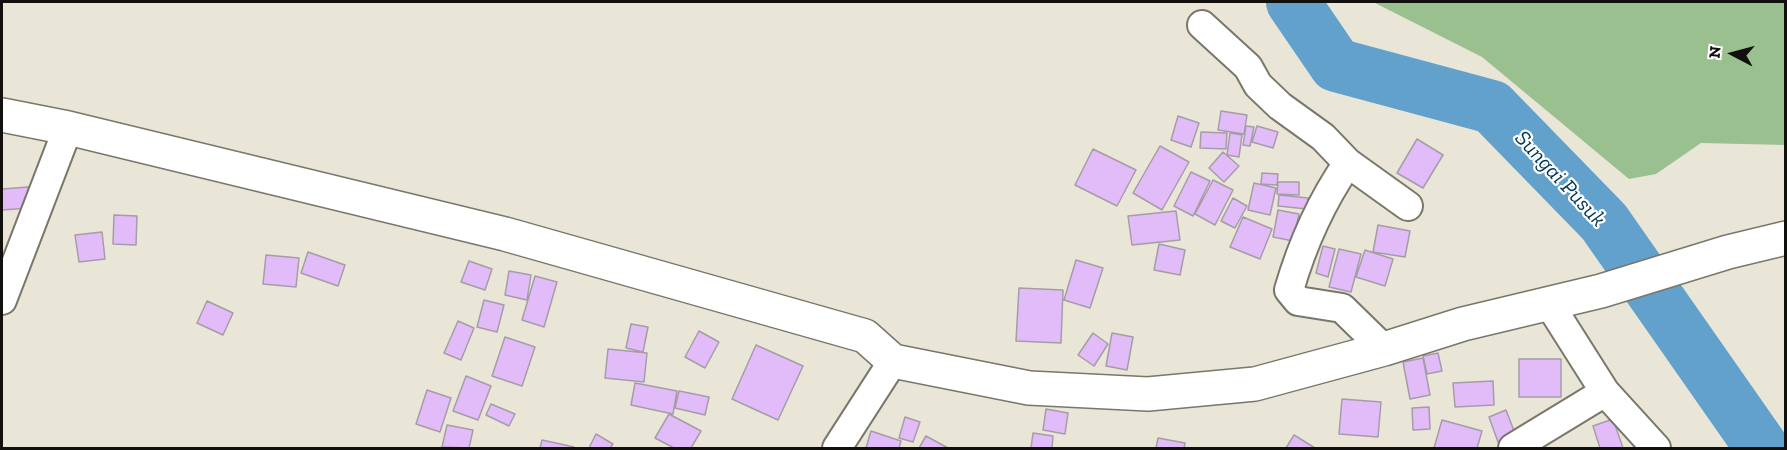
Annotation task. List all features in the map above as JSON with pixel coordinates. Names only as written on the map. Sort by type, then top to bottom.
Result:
[{"type":"main road","points":[[2,115],[68,128],[505,234],[865,336],[893,361],[1029,388],[1148,394],[1255,384],[1384,349],[1463,324],[1601,291],[1728,252],[1785,238]]},
{"type":"street","points":[[1202,25],[1248,67],[1258,85],[1280,106],[1323,137],[1348,163],[1408,206]]},
{"type":"street","points":[[2,300],[68,128]]},
{"type":"street","points":[[1348,163],[1332,186],[1300,252],[1289,290],[1298,301],[1342,308],[1384,349]]},
{"type":"street","points":[[1548,302],[1605,392],[1656,448]]},
{"type":"street","points":[[837,448],[893,361]]},
{"type":"street","points":[[1514,448],[1605,392]]},
{"type":"green space","points":[[1373,2],[1785,2],[1785,145],[1701,143],[1656,174],[1629,179],[1482,57]]},
{"type":"building","points":[[1221,111],[1247,115],[1244,134],[1218,130]]},
{"type":"building","points":[[1178,116],[1199,123],[1191,147],[1171,140]]},
{"type":"building","points":[[1246,126],[1254,127],[1250,146],[1243,145]]},
{"type":"building","points":[[1257,126],[1278,132],[1273,148],[1252,142]]},
{"type":"building","points":[[1201,132],[1227,133],[1226,149],[1200,148]]},
{"type":"building","points":[[1230,133],[1242,135],[1239,157],[1227,155]]},
{"type":"building","points":[[1417,139],[1443,155],[1423,188],[1397,173]]},
{"type":"building","points":[[1160,146],[1189,162],[1162,210],[1133,193]]},
{"type":"building","points":[[1093,149],[1136,170],[1117,206],[1075,185]]},
{"type":"building","points":[[1223,152],[1239,166],[1224,182],[1209,168]]},
{"type":"building","points":[[1191,172],[1210,181],[1193,216],[1174,206]]},
{"type":"building","points":[[1262,173],[1278,174],[1277,185],[1261,184]]},
{"type":"building","points":[[1213,180],[1233,190],[1215,225],[1195,214]]},
{"type":"building","points":[[1278,182],[1299,182],[1299,195],[1277,194]]},
{"type":"building","points":[[1254,183],[1276,188],[1270,215],[1248,210]]},
{"type":"building","points":[[28,187],[30,208],[2,210],[2,189]]},
{"type":"building","points":[[1279,195],[1308,198],[1307,209],[1278,206]]},
{"type":"building","points":[[1233,198],[1247,206],[1235,228],[1221,221]]},
{"type":"building","points":[[1278,210],[1299,214],[1293,241],[1273,237]]},
{"type":"building","points":[[1176,211],[1180,240],[1132,245],[1128,216]]},
{"type":"building","points":[[114,215],[137,216],[136,245],[113,244]]},
{"type":"building","points":[[1243,217],[1272,229],[1260,259],[1230,247]]},
{"type":"building","points":[[1378,225],[1410,231],[1405,257],[1373,252]]},
{"type":"building","points":[[102,232],[105,259],[79,262],[75,235]]},
{"type":"building","points":[[1159,244],[1185,250],[1180,275],[1154,270]]},
{"type":"building","points":[[1323,246],[1335,249],[1328,277],[1316,273]]},
{"type":"building","points":[[1339,249],[1361,254],[1351,292],[1329,287]]},
{"type":"building","points":[[1365,250],[1393,259],[1385,286],[1356,277]]},
{"type":"building","points":[[308,252],[345,265],[338,286],[301,273]]},
{"type":"building","points":[[266,255],[299,258],[296,287],[263,284]]},
{"type":"building","points":[[1076,260],[1103,268],[1090,308],[1064,300]]},
{"type":"building","points":[[469,261],[492,269],[485,290],[461,282]]},
{"type":"building","points":[[509,271],[531,275],[527,300],[505,295]]},
{"type":"building","points":[[535,276],[557,282],[544,327],[522,320]]},
{"type":"building","points":[[1019,288],[1063,290],[1061,343],[1016,341]]},
{"type":"building","points":[[484,300],[504,305],[497,332],[477,327]]},
{"type":"building","points":[[207,301],[233,313],[223,335],[197,323]]},
{"type":"building","points":[[458,321],[474,328],[461,360],[444,353]]},
{"type":"building","points":[[631,324],[648,327],[643,352],[626,348]]},
{"type":"building","points":[[699,331],[719,342],[705,368],[685,357]]},
{"type":"building","points":[[1093,333],[1108,344],[1094,366],[1078,355]]},
{"type":"building","points":[[1112,333],[1133,337],[1127,370],[1106,366]]},
{"type":"building","points":[[505,337],[535,347],[522,386],[492,376]]},
{"type":"building","points":[[756,345],[803,366],[778,420],[732,399]]},
{"type":"building","points":[[608,349],[647,353],[644,382],[605,378]]},
{"type":"building","points":[[1438,353],[1442,371],[1427,374],[1423,356]]},
{"type":"building","points":[[1423,358],[1430,395],[1410,399],[1403,362]]},
{"type":"building","points":[[1519,359],[1561,359],[1561,397],[1519,397]]},
{"type":"building","points":[[466,376],[491,386],[478,420],[453,411]]},
{"type":"building","points":[[1493,381],[1494,405],[1455,407],[1453,383]]},
{"type":"building","points":[[635,383],[677,391],[673,414],[631,405]]},
{"type":"building","points":[[427,390],[451,398],[440,432],[416,424]]},
{"type":"building","points":[[679,391],[709,397],[705,415],[675,408]]},
{"type":"building","points":[[1342,399],[1381,402],[1378,437],[1339,434]]},
{"type":"building","points":[[491,404],[515,414],[509,426],[486,415]]},
{"type":"building","points":[[1429,407],[1430,429],[1413,430],[1412,408]]},
{"type":"building","points":[[1046,409],[1068,413],[1065,434],[1043,430]]},
{"type":"building","points":[[1506,410],[1516,436],[1498,442],[1489,417]]},
{"type":"building","points":[[669,414],[701,431],[691,448],[674,448],[655,438]]},
{"type":"building","points":[[905,417],[920,422],[913,442],[899,438]]},
{"type":"building","points":[[1613,419],[1623,448],[1600,448],[1593,426]]},
{"type":"building","points":[[1442,420],[1482,431],[1477,448],[1434,448]]},
{"type":"building","points":[[447,425],[473,430],[469,448],[442,447]]},
{"type":"building","points":[[871,431],[901,441],[899,448],[866,448]]},
{"type":"building","points":[[1033,433],[1053,436],[1052,448],[1031,448]]},
{"type":"building","points":[[596,434],[613,444],[610,448],[589,448]]},
{"type":"building","points":[[1294,435],[1315,448],[1286,448]]},
{"type":"building","points":[[926,436],[948,448],[919,448]]},
{"type":"building","points":[[1158,438],[1185,443],[1184,448],[1156,448]]},
{"type":"building","points":[[542,440],[574,447],[574,448],[540,448]]},
{"type":"waterway","name":"Sungai Pusuk","points":[[1293,2],[1336,65],[1492,107],[1604,222],[1762,448]]}]
